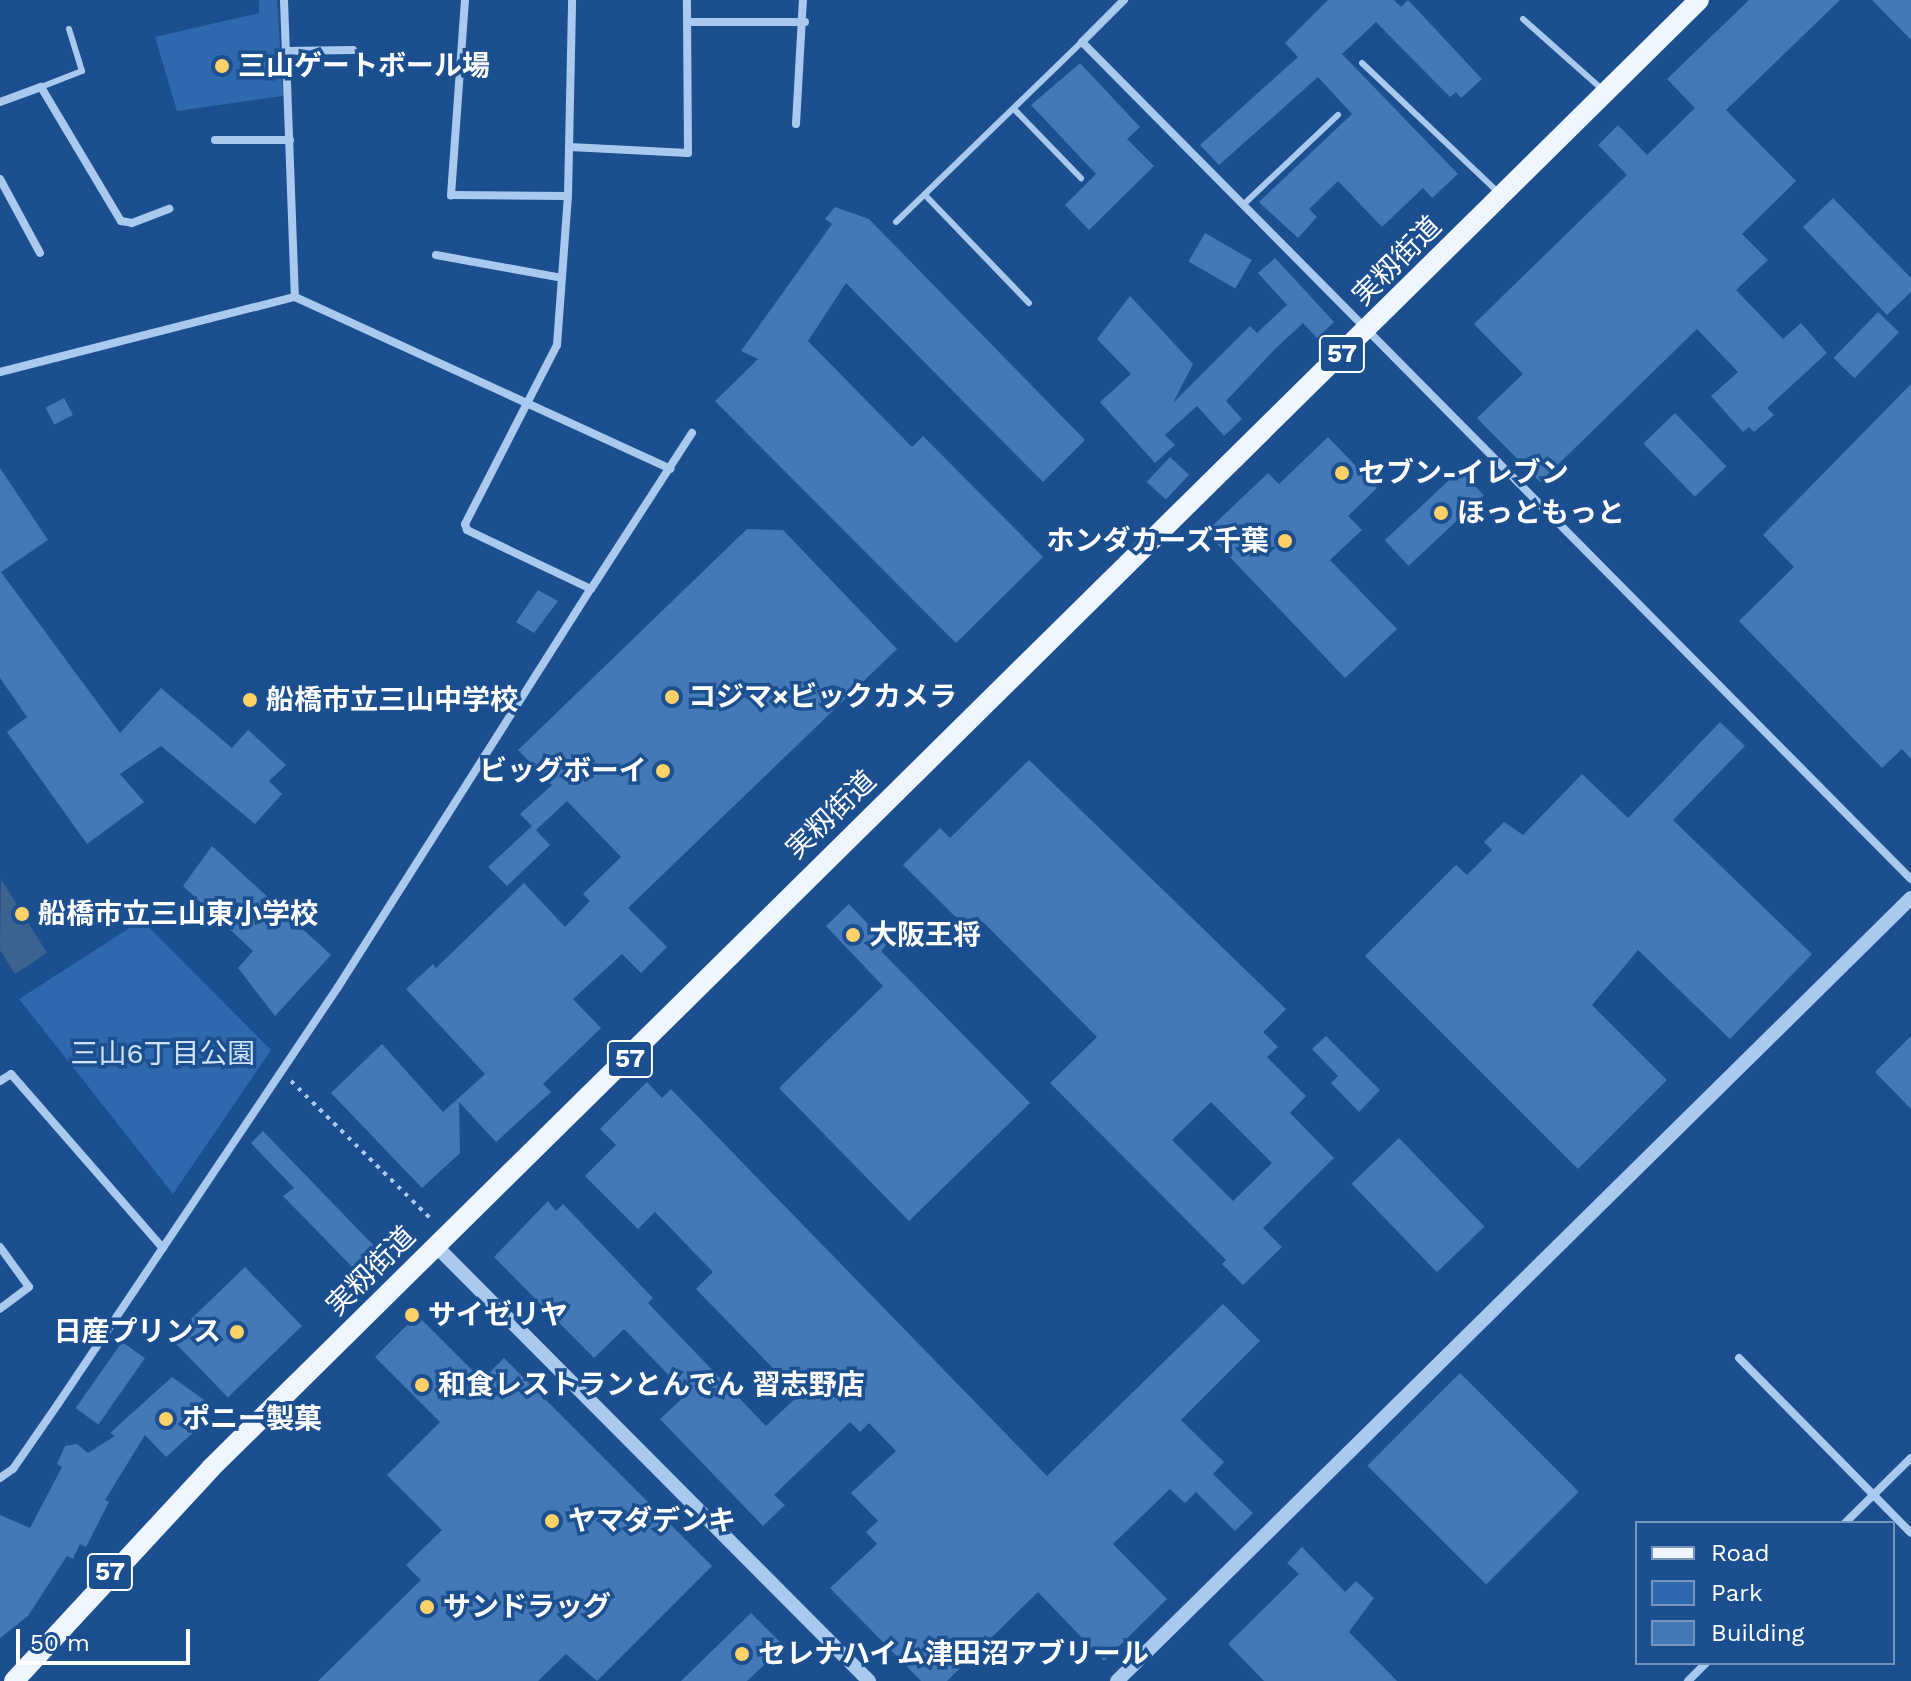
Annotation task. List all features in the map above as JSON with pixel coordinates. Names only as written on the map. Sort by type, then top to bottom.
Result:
[{"type":"main road","name":"実籾街道","points":[[14,1681],[211,1468],[1699,0]]},
{"type":"street","points":[[284,0],[295,297]]},
{"type":"street","points":[[465,0],[451,195],[568,196]]},
{"type":"street","points":[[572,0],[568,196],[557,345],[465,524],[467,530],[591,589]]},
{"type":"street","points":[[570,147],[688,153],[687,0]]},
{"type":"street","points":[[796,124],[805,22],[803,0]]},
{"type":"street","points":[[1124,0],[1082,42],[1911,879]]},
{"type":"street","points":[[688,22],[805,22]]},
{"type":"street","points":[[285,51],[353,50]]},
{"type":"street","points":[[0,102],[41,87],[121,221],[132,223],[169,209]]},
{"type":"street","points":[[215,140],[290,140]]},
{"type":"street","points":[[0,179],[40,253]]},
{"type":"street","points":[[436,255],[562,278]]},
{"type":"street","points":[[0,372],[295,297],[530,402],[670,469]]},
{"type":"street","points":[[0,1478],[13,1469],[338,987],[692,433]]},
{"type":"street","points":[[1117,1681],[1911,898]]},
{"type":"street","points":[[0,1081],[11,1074],[163,1248]]},
{"type":"street","points":[[436,1246],[869,1681]]},
{"type":"street","points":[[0,1247],[29,1287],[0,1309]]},
{"type":"street","points":[[1739,1358],[1911,1533]]},
{"type":"street","points":[[1847,1521],[1911,1458]]},
{"type":"street","points":[[1688,1681],[1704,1665]]},
{"type":"lane","points":[[1523,19],[1607,93]]},
{"type":"lane","points":[[41,87],[82,71],[69,29]]},
{"type":"lane","points":[[896,222],[1082,42]]},
{"type":"lane","points":[[1362,63],[1502,195]]},
{"type":"lane","points":[[1015,110],[1081,178]]},
{"type":"lane","points":[[1243,205],[1338,115]]},
{"type":"lane","points":[[925,195],[1029,303]]},
{"type":"path","points":[[289,1079],[430,1218]]},
{"type":"green space","name":"三山ゲートボール場","points":[[259,0],[277,0],[283,96],[177,111],[155,37],[259,13]]},
{"type":"green space","name":"三山6丁目公園","points":[[142,920],[271,1050],[173,1194],[19,999]]},
{"type":"shaded area","points":[[1,879],[47,953],[15,974],[0,950]]},
{"type":"building","points":[[1328,0],[1394,0],[1401,7],[1408,0],[1482,79],[1461,98],[1456,92],[1450,97],[1376,22],[1342,54],[1458,174],[1432,198],[1423,188],[1382,227],[1338,181],[1309,209],[1317,217],[1298,238],[1259,202],[1352,114],[1318,77],[1219,165],[1200,145],[1298,57],[1285,43]]},
{"type":"building","points":[[1749,0],[1840,0],[1726,110],[1796,181],[1742,234],[1768,260],[1736,290],[1783,339],[1801,323],[1827,353],[1767,408],[1774,415],[1754,432],[1749,427],[1743,432],[1711,396],[1738,372],[1697,329],[1540,482],[1477,418],[1523,374],[1474,324],[1627,175],[1598,145],[1618,125],[1647,155],[1695,108],[1667,79]]},
{"type":"building","points":[[1872,0],[1911,0],[1911,40]]},
{"type":"building","points":[[1080,63],[1140,127],[1127,139],[1154,166],[1089,230],[1065,205],[1096,174],[1031,105]]},
{"type":"building","points":[[1833,198],[1911,278],[1911,292],[1887,315],[1803,227]]},
{"type":"building","points":[[835,207],[869,219],[1085,440],[1043,482],[846,283],[808,341],[912,447],[923,436],[1043,557],[956,643],[715,401],[758,359],[741,351],[832,224],[825,219]]},
{"type":"building","points":[[1205,233],[1252,260],[1235,289],[1188,262]]},
{"type":"building","points":[[1275,258],[1334,322],[1317,338],[1303,323],[1274,350],[1226,401],[1242,419],[1224,436],[1197,406],[1165,435],[1175,445],[1155,463],[1100,402],[1131,374],[1097,339],[1130,296],[1193,364],[1173,403],[1250,326],[1257,333],[1287,305],[1258,273]]},
{"type":"building","points":[[1878,312],[1899,332],[1854,378],[1834,358]]},
{"type":"building","points":[[1911,384],[1911,759],[1902,749],[1882,768],[1739,621],[1794,567],[1763,535]]},
{"type":"building","points":[[64,398],[73,415],[54,425],[45,408]]},
{"type":"building","points":[[1675,413],[1726,466],[1695,497],[1643,444]]},
{"type":"building","points":[[1328,437],[1377,488],[1348,516],[1362,530],[1330,560],[1397,629],[1345,678],[1206,532],[1268,473],[1279,484]]},
{"type":"building","points":[[1170,457],[1189,475],[1166,500],[1147,482]]},
{"type":"building","points":[[0,468],[48,540],[1,572],[120,733],[161,688],[232,748],[248,730],[286,765],[269,781],[282,794],[255,824],[161,746],[120,774],[144,802],[87,844],[7,732],[27,717],[0,678]]},
{"type":"building","points":[[1460,470],[1484,496],[1409,566],[1385,540]]},
{"type":"building","points":[[747,529],[783,530],[897,649],[628,908],[667,947],[641,973],[622,954],[573,999],[601,1028],[543,1084],[551,1092],[496,1142],[459,1102],[460,1153],[422,1188],[331,1093],[382,1044],[443,1112],[485,1074],[406,989],[433,964],[436,968],[524,883],[565,927],[590,901],[583,894],[621,857],[567,801],[536,830],[550,845],[507,886],[488,867],[532,826],[520,814],[552,785],[518,750]]},
{"type":"building","points":[[538,590],[558,601],[534,633],[516,622]]},
{"type":"building","points":[[1720,722],[1745,746],[1673,820],[1812,954],[1730,1039],[1638,950],[1592,1005],[1667,1080],[1578,1169],[1365,956],[1456,865],[1467,875],[1492,850],[1484,842],[1504,822],[1523,835],[1582,774],[1628,818]]},
{"type":"building","points":[[1029,760],[1286,1009],[1263,1032],[1278,1047],[1267,1057],[1306,1096],[1290,1113],[1334,1158],[1263,1228],[1282,1247],[1243,1285],[1222,1264],[1226,1260],[1050,1083],[1097,1037],[983,922],[972,933],[903,865],[940,828],[950,838]],"holes":[[[1211,1102],[1272,1163],[1233,1201],[1172,1140]]]},
{"type":"building","points":[[212,846],[331,955],[275,1016],[238,968],[253,951],[183,886]]},
{"type":"building","points":[[849,904],[887,944],[881,951],[1030,1103],[909,1221],[779,1088],[883,986],[826,926]]},
{"type":"building","points":[[1326,1036],[1380,1090],[1359,1112],[1331,1083],[1338,1076],[1312,1049]]},
{"type":"building","points":[[1911,1036],[1911,1109],[1875,1072]]},
{"type":"building","points":[[647,1082],[662,1098],[671,1089],[1047,1476],[1223,1304],[1260,1341],[1181,1420],[1224,1462],[1213,1474],[1253,1513],[1235,1531],[1196,1492],[1185,1503],[1170,1489],[1113,1544],[1167,1599],[1104,1661],[1038,1592],[947,1681],[921,1681],[830,1588],[877,1544],[866,1532],[878,1521],[851,1493],[896,1451],[869,1423],[860,1432],[850,1422],[774,1495],[785,1505],[763,1526],[660,1419],[687,1394],[624,1329],[594,1358],[494,1257],[548,1201],[556,1211],[563,1204],[653,1298],[648,1303],[766,1426],[799,1395],[696,1289],[713,1272],[655,1212],[638,1229],[585,1176],[616,1145],[600,1129]]},
{"type":"building","points":[[263,1131],[377,1249],[374,1262],[359,1274],[283,1196],[294,1188],[251,1143]]},
{"type":"building","points":[[1399,1138],[1484,1226],[1437,1272],[1352,1184]]},
{"type":"building","points":[[245,1267],[302,1326],[228,1398],[171,1339]]},
{"type":"building","points":[[417,1315],[482,1380],[504,1358],[712,1566],[597,1681],[566,1654],[538,1681],[318,1681],[421,1580],[406,1565],[442,1530],[387,1475],[440,1422],[375,1357]]},
{"type":"building","points":[[122,1342],[145,1358],[98,1424],[76,1408]]},
{"type":"building","points":[[1460,1373],[1579,1492],[1486,1584],[1367,1466]]},
{"type":"building","points":[[172,1377],[210,1404],[199,1415],[205,1422],[166,1457],[145,1435],[105,1500],[109,1502],[86,1547],[80,1544],[73,1559],[67,1556],[28,1616],[0,1638],[0,1515],[30,1528],[62,1467],[57,1464],[65,1446],[77,1444],[88,1453],[115,1436],[110,1433]]},
{"type":"building","points":[[1302,1547],[1345,1592],[1356,1581],[1374,1598],[1349,1632],[1397,1681],[1264,1681],[1228,1644],[1299,1574],[1287,1563]]},
{"type":"building","name":"セレナハイム津田沼アブリール","points":[[751,1613],[784,1646],[747,1681],[681,1681]]},
{"type":"place","name":"三山ゲートボール場","points":[[222,66]]},
{"type":"place","name":"セブン-イレブン","points":[[1342,473]]},
{"type":"place","name":"ほっともっと","points":[[1441,513]]},
{"type":"place","name":"ホンダカーズ千葉","points":[[1285,541]]},
{"type":"place","name":"コジマ×ビックカメラ","points":[[672,697]]},
{"type":"place","name":"船橋市立三山中学校","points":[[250,700]]},
{"type":"place","name":"ビッグボーイ","points":[[663,771]]},
{"type":"place","name":"船橋市立三山東小学校","points":[[22,914]]},
{"type":"place","name":"大阪王将","points":[[853,935]]},
{"type":"place","name":"サイゼリヤ","points":[[412,1315]]},
{"type":"place","name":"日産プリンス","points":[[237,1332]]},
{"type":"place","name":"和食レストランとんでん 習志野店","points":[[422,1385]]},
{"type":"place","name":"ポニー製菓","points":[[166,1419]]},
{"type":"place","name":"ヤマダデンキ","points":[[552,1521]]},
{"type":"place","name":"サンドラッグ","points":[[427,1607]]},
{"type":"place","name":"セレナハイム津田沼アブリール","points":[[742,1654]]}]
